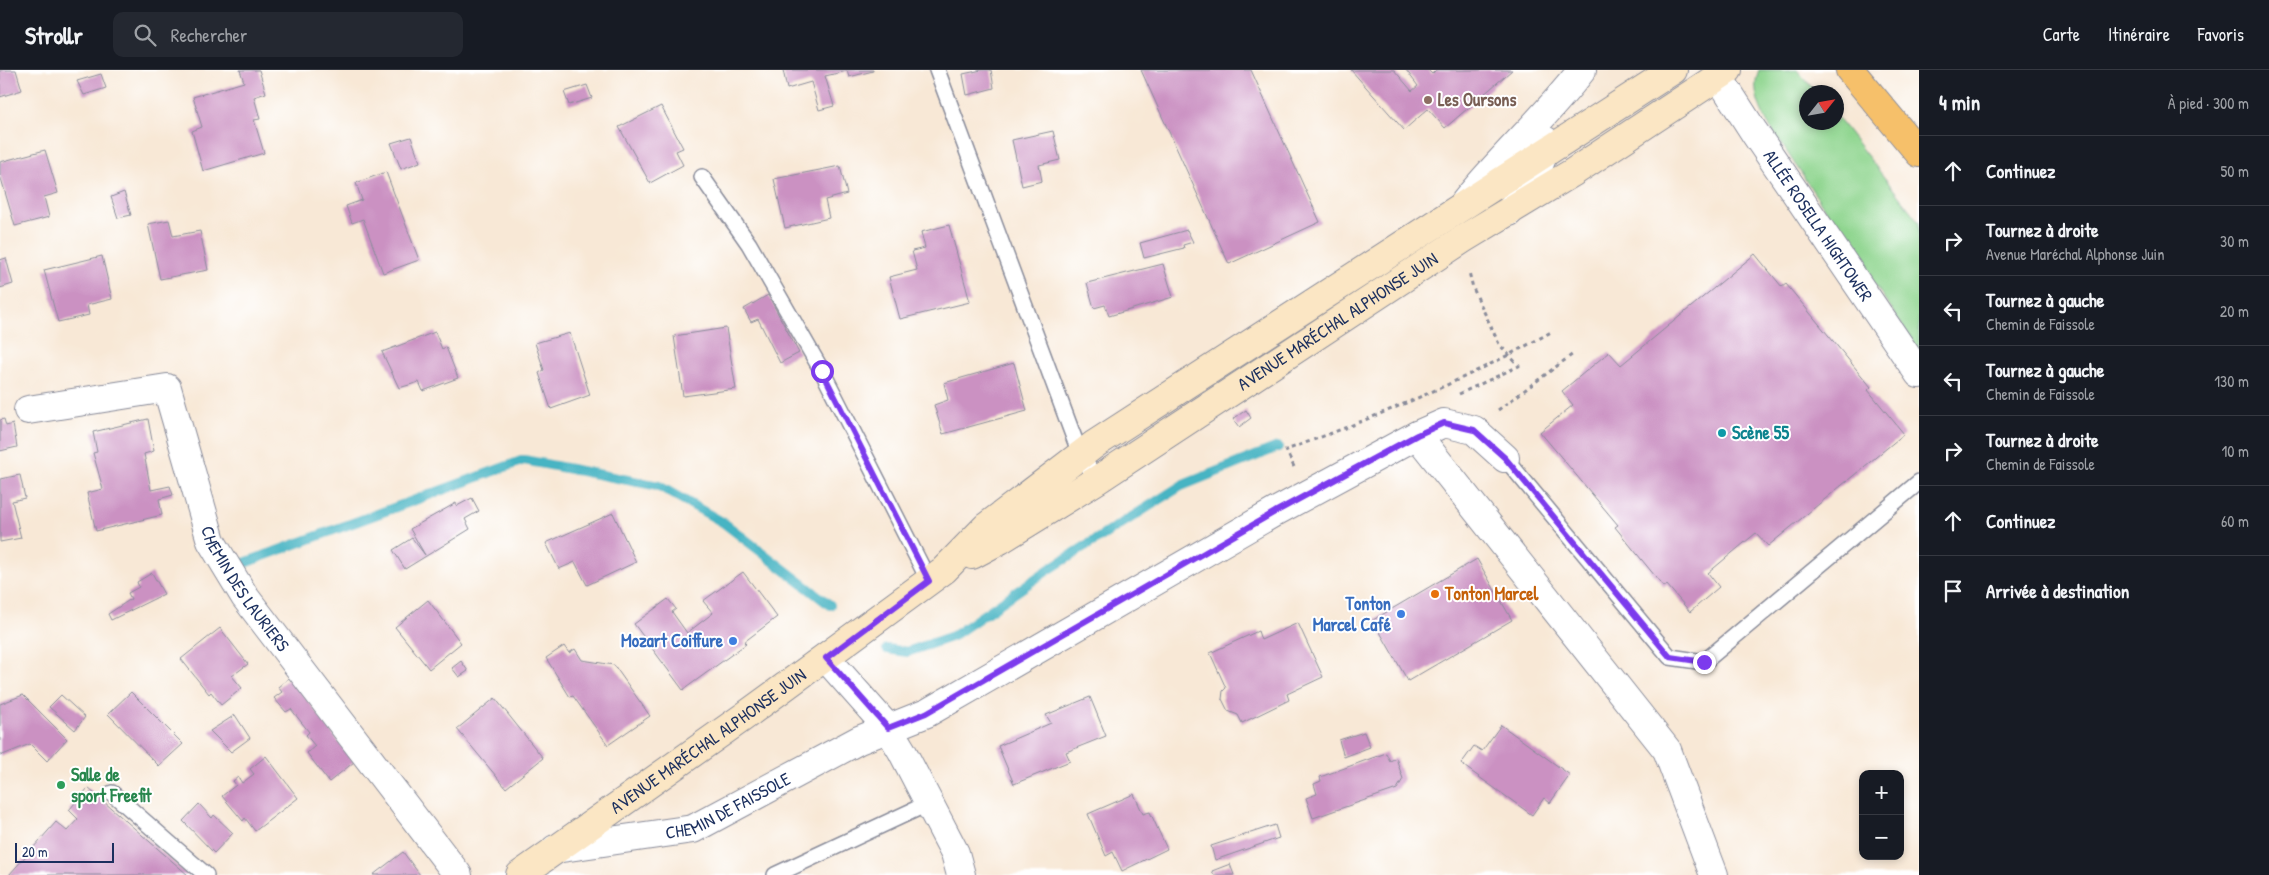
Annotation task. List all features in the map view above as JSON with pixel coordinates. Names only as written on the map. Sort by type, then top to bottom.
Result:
[{"type":"highway","points":[[1850,70],[1919,153]]},
{"type":"main road","name":"AVENUE MARÉCHAL ALPHONSE JUIN","points":[[520,875],[826,658],[937,575],[986,528],[1080,454],[1672,70]]},
{"type":"main road","name":"AVENUE MARÉCHAL ALPHONSE JUIN","points":[[937,575],[1000,540],[1097,480],[1455,245],[1572,173],[1723,73]]},
{"type":"street","points":[[1462,205],[1582,70]]},
{"type":"street","name":"ALLÉE ROSELLA HIGHTOWER","points":[[1723,73],[1754,132],[1919,374]]},
{"type":"street","points":[[1509,212],[1533,178],[1545,152],[1548,110]]},
{"type":"street","name":"CHEMIN DES LAURIERS","points":[[28,410],[167,388],[216,549],[245,597],[458,875]]},
{"type":"street","name":"CHEMIN DE FAISSOLE","points":[[555,849],[693,829],[859,740],[926,713],[1275,512],[1417,435],[1444,423],[1474,430],[1505,458]]},
{"type":"street","points":[[1417,435],[1667,750],[1714,875]]},
{"type":"street","points":[[826,658],[888,728],[902,751],[955,854],[961,875]]},
{"type":"lane","points":[[937,70],[1080,454],[1097,480]]},
{"type":"lane","points":[[702,177],[749,244],[937,575]]},
{"type":"lane","points":[[1505,458],[1670,657],[1704,662],[1919,482]]},
{"type":"lane","points":[[112,793],[206,875]]},
{"type":"lane","points":[[775,875],[929,803]]},
{"type":"path","points":[[1468,269],[1473,288],[1499,344],[1509,355]]},
{"type":"path","points":[[1290,460],[1286,450],[1337,432],[1509,355],[1551,332]]},
{"type":"path","points":[[1497,411],[1572,354]]},
{"type":"green space","points":[[1759,70],[1797,70],[1810,85],[1799,85],[1799,130],[1844,130],[1844,126],[1919,222],[1919,351],[1767,122],[1757,97]]},
{"type":"building","points":[[0,70],[16,70],[22,90],[0,97]]},
{"type":"building","points":[[240,70],[259,70],[266,93],[254,97],[260,119],[254,120],[264,153],[203,171],[192,131],[202,127],[193,97],[244,82]]},
{"type":"building","points":[[783,70],[873,71],[849,77],[847,71],[825,76],[834,106],[819,110],[811,82],[787,89]]},
{"type":"building","points":[[991,70],[994,88],[967,95],[963,74]]},
{"type":"building","points":[[1141,70],[1251,70],[1320,222],[1229,264]]},
{"type":"building","name":"Les Oursons","points":[[1351,70],[1394,70],[1412,91],[1418,86],[1406,70],[1428,70],[1432,74],[1436,70],[1512,70],[1445,128],[1428,109],[1404,130]]},
{"type":"building","points":[[101,74],[106,88],[84,95],[77,81]]},
{"type":"building","points":[[587,85],[592,98],[569,105],[564,92]]},
{"type":"building","points":[[661,106],[683,148],[676,151],[683,165],[650,183],[619,127]]},
{"type":"building","points":[[1053,131],[1060,160],[1039,165],[1042,181],[1022,186],[1012,140]]},
{"type":"building","points":[[411,137],[420,162],[401,169],[391,143]]},
{"type":"building","points":[[45,150],[58,193],[44,197],[49,217],[15,226],[0,175],[0,162]]},
{"type":"building","points":[[840,166],[847,194],[825,200],[829,218],[785,228],[774,179]]},
{"type":"building","points":[[386,172],[419,260],[383,273],[363,219],[352,223],[346,206],[362,200],[356,183]]},
{"type":"building","points":[[124,192],[131,215],[118,218],[111,197]]},
{"type":"building","points":[[169,220],[173,236],[200,231],[208,270],[160,279],[148,224]]},
{"type":"building","points":[[949,225],[970,302],[900,319],[889,277],[917,270],[912,251],[925,248],[921,232]]},
{"type":"building","points":[[1187,230],[1193,242],[1183,245],[1184,248],[1144,258],[1140,243]]},
{"type":"building","name":"Scène 55","points":[[1755,254],[1782,287],[1786,284],[1871,387],[1868,390],[1904,434],[1768,546],[1756,533],[1708,573],[1719,587],[1690,612],[1667,585],[1664,587],[1615,527],[1618,525],[1540,432],[1573,405],[1562,391],[1609,352],[1621,365]]},
{"type":"building","points":[[102,256],[112,299],[87,305],[89,315],[58,322],[44,270]]},
{"type":"building","points":[[6,258],[13,284],[0,288],[0,260]]},
{"type":"building","points":[[1163,264],[1173,297],[1109,316],[1105,305],[1094,308],[1087,283]]},
{"type":"building","points":[[768,295],[799,353],[780,363],[758,319],[751,322],[744,309]]},
{"type":"building","points":[[726,328],[736,389],[683,396],[674,336]]},
{"type":"building","points":[[435,332],[442,349],[446,347],[458,378],[423,391],[419,382],[399,388],[382,352]]},
{"type":"building","points":[[570,333],[590,395],[551,409],[539,373],[544,370],[535,343]]},
{"type":"building","points":[[1014,363],[1027,411],[943,434],[934,405],[948,400],[944,383]]},
{"type":"building","points":[[1246,410],[1251,418],[1239,427],[1233,419]]},
{"type":"building","points":[[4,419],[6,426],[13,424],[17,447],[0,451],[0,420]]},
{"type":"building","points":[[148,419],[154,451],[144,454],[151,490],[170,486],[173,495],[159,499],[162,515],[96,531],[87,493],[103,489],[93,453],[97,452],[93,432]]},
{"type":"building","points":[[20,475],[25,498],[12,501],[21,538],[0,542],[0,479]]},
{"type":"building","points":[[472,498],[479,511],[465,519],[470,529],[405,569],[393,550],[412,538],[425,555],[410,529],[456,503],[457,506]]},
{"type":"building","points":[[613,513],[636,562],[587,585],[575,562],[559,569],[546,543]]},
{"type":"building","points":[[1477,559],[1512,620],[1408,681],[1373,620]]},
{"type":"building","points":[[743,572],[777,617],[744,642],[746,644],[683,690],[634,624],[668,599],[676,609],[672,612],[687,633],[713,613],[703,601]]},
{"type":"building","points":[[152,573],[164,594],[111,620],[108,614],[131,599],[128,593],[139,587],[137,582]]},
{"type":"building","points":[[428,600],[461,643],[429,669],[395,627]]},
{"type":"building","points":[[1298,623],[1323,677],[1287,694],[1289,700],[1242,723],[1238,715],[1228,711],[1222,699],[1223,691],[1226,688],[1210,653],[1258,631],[1261,640]]},
{"type":"building","points":[[220,628],[248,664],[232,676],[242,688],[221,705],[211,692],[209,694],[181,659]]},
{"type":"building","points":[[564,646],[569,653],[575,649],[582,660],[614,665],[650,716],[608,745],[573,696],[570,697],[546,658]]},
{"type":"building","points":[[461,661],[468,671],[459,677],[452,668]]},
{"type":"building","points":[[290,677],[354,762],[329,782],[307,753],[315,746],[306,735],[309,732],[291,709],[286,712],[274,698],[282,692],[278,687]]},
{"type":"building","points":[[131,692],[183,744],[159,766],[108,714]]},
{"type":"building","points":[[23,695],[67,739],[47,761],[30,744],[0,756],[0,704]]},
{"type":"building","points":[[61,695],[85,717],[75,730],[49,707]]},
{"type":"building","points":[[1090,697],[1106,736],[1066,752],[1070,761],[1014,784],[998,746],[1051,723],[1046,715]]},
{"type":"building","points":[[495,698],[543,758],[506,788],[457,729]]},
{"type":"building","points":[[235,715],[250,738],[231,752],[210,731]]},
{"type":"building","points":[[1501,725],[1570,775],[1550,803],[1544,798],[1532,815],[1461,764],[1474,746],[1482,751]]},
{"type":"building","points":[[1364,732],[1370,747],[1344,757],[1339,740]]},
{"type":"building","points":[[1386,753],[1390,761],[1396,758],[1403,779],[1397,789],[1313,818],[1306,798],[1317,794],[1314,784],[1321,781],[1320,777]]},
{"type":"building","points":[[266,756],[298,798],[255,831],[245,818],[243,821],[222,796],[236,785],[233,781],[238,777],[242,783],[254,774],[250,769]]},
{"type":"building","points":[[88,788],[188,875],[9,875],[56,822],[67,831],[78,819],[69,810]]},
{"type":"building","points":[[1134,794],[1143,814],[1150,812],[1167,849],[1122,871],[1113,852],[1106,856],[1088,814]]},
{"type":"building","points":[[199,804],[212,818],[214,815],[233,833],[214,853],[183,821]]},
{"type":"building","points":[[1275,825],[1279,838],[1215,860],[1211,846]]},
{"type":"building","points":[[403,852],[420,875],[373,875]]},
{"type":"building","points":[[1230,864],[1234,875],[1214,875],[1212,871]]},
{"type":"waterway","points":[[887,649],[907,652],[953,636],[1048,570],[1181,486],[1278,447]]},
{"type":"waterway","points":[[236,566],[524,460],[659,486],[724,523],[830,605]]},
{"type":"place","name":"Les Oursons","points":[[1428,100]]},
{"type":"place","name":"Scène 55","points":[[1722,433]]},
{"type":"place","name":"Tonton Marcel","points":[[1435,594]]},
{"type":"place","name":"Tonton Marcel Café","points":[[1401,614]]},
{"type":"place","name":"Mozart Coiffure","points":[[733,641]]},
{"type":"place","name":"Salle de sport Freefit","points":[[61,785]]},
{"type":"route","points":[[822,371],[929,581],[826,658],[888,728],[926,713],[1275,512],[1417,435],[1444,423],[1474,430],[1505,458],[1670,657],[1704,662]]}]
